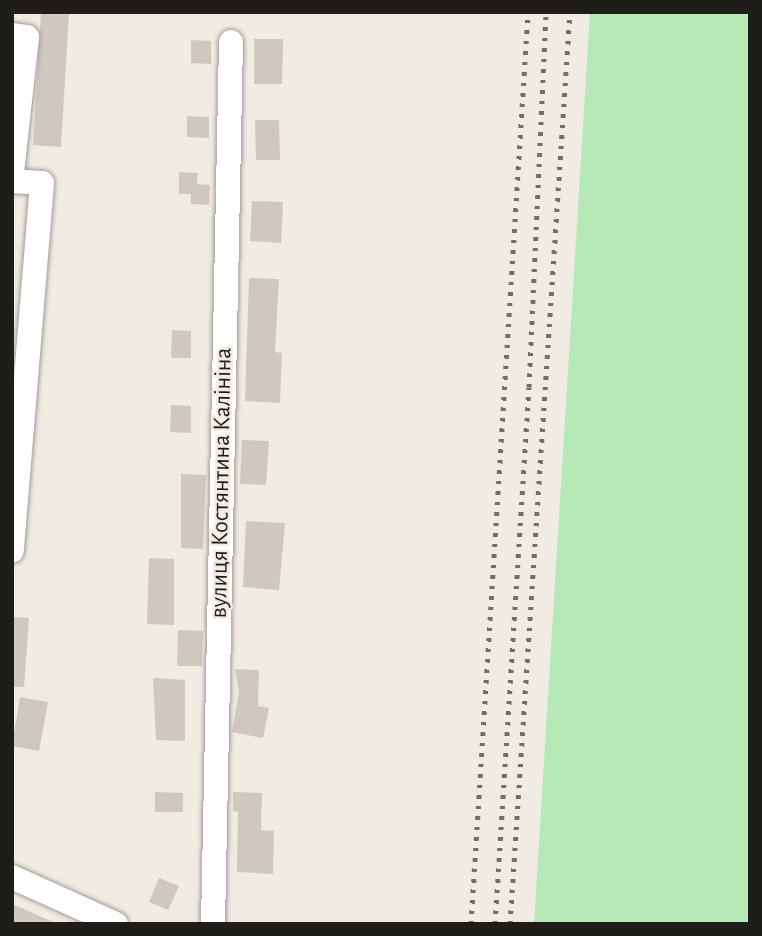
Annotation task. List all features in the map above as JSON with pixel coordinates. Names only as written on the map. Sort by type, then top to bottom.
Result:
[{"type":"street","points":[[12,36],[27,37],[12,173]]},
{"type":"street","name":"вулиця Костянтина Калініна","points":[[213,924],[231,42]]},
{"type":"street","points":[[12,181],[42,183],[12,551]]},
{"type":"street","points":[[12,877],[116,924]]},
{"type":"green space","points":[[590,12],[750,12],[750,924],[534,924]]},
{"type":"building","points":[[41,12],[69,12],[61,147],[33,145]]},
{"type":"building","points":[[254,39],[283,39],[282,84],[254,84]]},
{"type":"building","points":[[191,40],[211,41],[211,64],[191,63]]},
{"type":"building","points":[[187,116],[209,117],[209,138],[187,137]]},
{"type":"building","points":[[255,120],[279,120],[280,160],[256,160]]},
{"type":"building","points":[[179,172],[198,173],[197,184],[210,185],[209,205],[191,204],[191,194],[179,194]]},
{"type":"building","points":[[252,201],[283,202],[281,243],[250,241]]},
{"type":"building","points":[[249,278],[279,279],[275,352],[282,353],[280,403],[245,401]]},
{"type":"building","points":[[172,330],[191,331],[191,358],[171,358]]},
{"type":"building","points":[[171,405],[191,406],[191,433],[170,432]]},
{"type":"building","points":[[242,440],[269,441],[266,485],[240,484]]},
{"type":"building","points":[[181,474],[206,475],[203,549],[181,548]]},
{"type":"building","points":[[246,521],[285,523],[279,590],[243,587]]},
{"type":"building","points":[[149,558],[174,559],[174,625],[147,624]]},
{"type":"building","points":[[12,617],[29,618],[24,687],[12,687]]},
{"type":"building","points":[[178,630],[203,631],[202,666],[177,666]]},
{"type":"building","points":[[235,669],[259,670],[258,706],[269,708],[263,738],[232,732],[239,692]]},
{"type":"building","points":[[153,678],[185,680],[185,741],[156,740]]},
{"type":"building","points":[[20,697],[48,702],[39,751],[12,746]]},
{"type":"building","points":[[155,792],[183,793],[183,812],[155,812]]},
{"type":"building","points":[[233,792],[262,793],[261,830],[274,831],[273,874],[237,872],[238,812],[233,811]]},
{"type":"building","points":[[159,878],[179,886],[168,910],[149,902]]},
{"type":"building","points":[[12,904],[58,924],[12,924]]},
{"type":"railway","points":[[471,924],[528,12]]},
{"type":"railway","points":[[495,924],[529,387],[546,12]]},
{"type":"railway","points":[[510,924],[570,12]]}]
